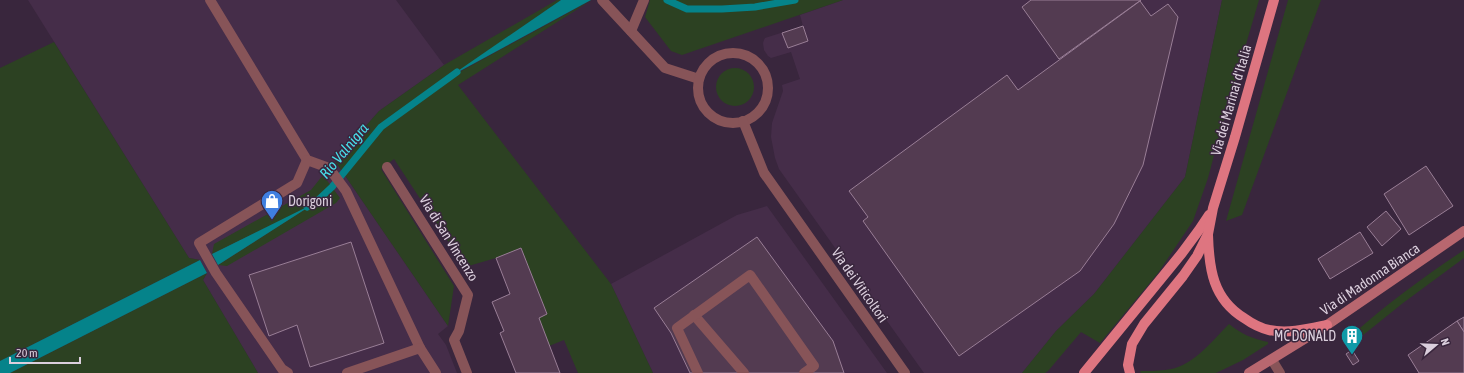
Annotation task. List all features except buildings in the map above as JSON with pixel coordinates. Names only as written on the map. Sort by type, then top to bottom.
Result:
[{"type":"main road","name":"Via dei Marinai d'Italia","points":[[1130,373],[1128,365],[1132,344],[1144,324],[1197,256],[1208,234],[1213,208],[1235,138],[1274,0]]},
{"type":"main road","name":"Via dei Marinai d'Italia","points":[[1084,373],[1187,247],[1213,208]]},
{"type":"main road","name":"Via di Madonna Bianca","points":[[1249,373],[1327,325],[1464,232]]},
{"type":"main road","points":[[1208,234],[1209,253],[1214,281],[1220,295],[1232,311],[1253,325],[1269,330],[1301,330],[1327,325]]},
{"type":"street","points":[[210,0],[307,160],[329,168],[346,192],[420,348],[436,373]]},
{"type":"street","points":[[602,0],[665,68],[700,79]]},
{"type":"street","points":[[631,31],[644,0]]},
{"type":"street","points":[[728,53],[741,53],[752,58],[761,66],[766,74],[769,89],[766,101],[759,111],[750,119],[743,121],[738,123],[728,123],[718,120],[709,113],[703,105],[699,95],[698,84],[701,74],[707,64],[717,56],[728,53]]},
{"type":"street","name":"Via dei Viticoltori","points":[[743,121],[764,173],[906,373]]},
{"type":"street","points":[[288,373],[282,369],[216,272],[199,243],[297,183],[307,160]]},
{"type":"street","name":"Via di San Vincenzo","points":[[387,167],[468,295],[459,331],[454,340],[467,373]]},
{"type":"street","points":[[698,373],[677,328],[750,274],[814,366],[804,373]]},
{"type":"street","points":[[694,316],[744,373]]},
{"type":"street","points":[[347,373],[420,348]]},
{"type":"street","points":[[1272,360],[1280,373]]},
{"type":"shaded area","name":"Dorigoni","points":[[28,0],[396,0],[444,65],[379,111],[335,161],[448,326],[438,334],[446,345],[457,373],[258,373],[203,280],[207,273],[200,260],[189,258]]},
{"type":"shaded area","points":[[557,0],[561,0],[454,75],[592,0],[458,85],[611,284],[653,373],[578,373],[564,340],[549,346],[539,318],[547,314],[521,248],[496,258],[465,267],[394,159],[381,169],[454,286],[448,326],[335,161],[379,111],[444,65]]},
{"type":"shaded area","points":[[561,0],[591,0],[449,77]]},
{"type":"shaded area","points":[[650,0],[843,0],[682,55],[671,51],[645,17]]},
{"type":"shaded area","points":[[843,0],[1222,0],[1185,177],[1094,294],[1056,331],[1022,373],[924,373],[779,169],[775,158],[771,137],[772,123],[783,91],[782,85],[800,79],[791,52],[771,58],[764,50],[764,40],[765,38],[803,26],[800,15]]},
{"type":"shaded area","points":[[1222,0],[1259,0],[1208,178],[1193,221],[1158,273],[1100,343],[1081,332],[1048,371],[1045,373],[1022,373],[1056,331],[1094,294],[1185,177]]},
{"type":"shaded area","points":[[1288,0],[1321,0],[1242,215],[1226,221]]},
{"type":"shaded area","points":[[54,42],[189,258],[200,260],[0,361],[0,68]]},
{"type":"shaded area","points":[[731,68],[739,68],[749,73],[753,80],[753,94],[749,101],[739,106],[731,106],[721,101],[719,98],[716,91],[716,83],[721,73],[724,71]]},
{"type":"shaded area","points":[[323,175],[340,198],[336,203],[227,266],[218,265],[310,206],[212,254],[214,244],[311,190]]},
{"type":"shaded area","points":[[315,203],[218,265],[212,254]]},
{"type":"shaded area","points":[[767,206],[887,373],[653,373],[611,284],[737,215]]},
{"type":"shaded area","points":[[1464,250],[1464,258],[1403,303],[1357,340],[1353,334],[1380,311]]},
{"type":"shaded area","points":[[200,260],[207,273],[10,373],[0,373],[0,361]]},
{"type":"shaded area","points":[[207,273],[203,280],[258,373],[10,373]]},
{"type":"shaded area","points":[[1229,324],[1252,338],[1268,342],[1268,344],[1243,360],[1216,373],[1141,373],[1140,371],[1165,370],[1184,364],[1208,346]]},
{"type":"waterway","name":"Rio Valnigra","points":[[667,0],[687,9],[755,7],[795,0]]},
{"type":"waterway","name":"Rio Valnigra","points":[[307,207],[315,203],[332,187],[381,127],[457,72]]},
{"type":"place","name":"Dorigoni","points":[[272,220]]},
{"type":"place","name":"MC DONALD","points":[[1352,356]]}]
